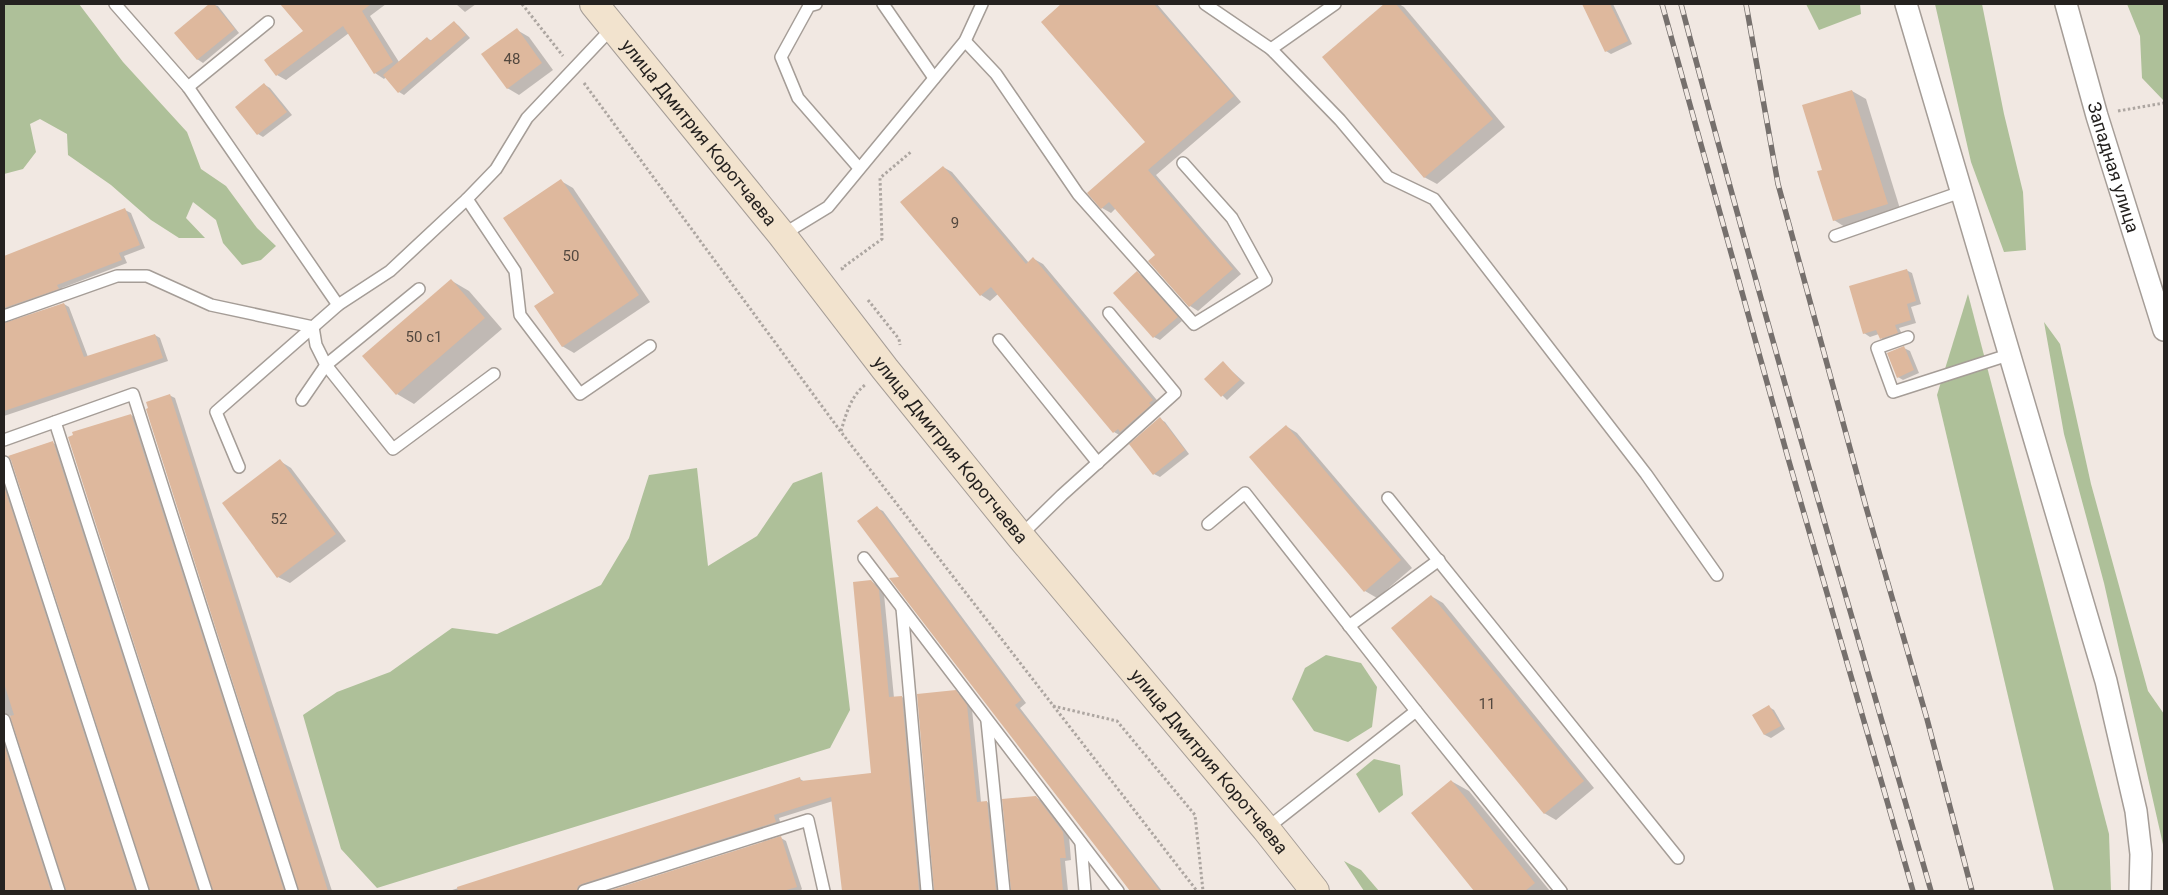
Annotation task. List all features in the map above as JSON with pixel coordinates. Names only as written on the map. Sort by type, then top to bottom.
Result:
[{"type":"street","name":"улица Дмитрия Коротчаева","points":[[594,4],[782,235],[886,369],[1020,536],[1266,829],[1315,891]]},
{"type":"street","points":[[1906,4],[2008,355],[2106,681],[2136,811],[2141,854],[2140,891]]},
{"type":"street","name":"Западная улица","points":[[2066,4],[2097,116],[2164,330]]},
{"type":"lane","points":[[115,4],[188,87],[338,305]]},
{"type":"lane","points":[[816,4],[809,6],[781,57],[798,98],[860,168]]},
{"type":"lane","points":[[883,4],[934,78]]},
{"type":"lane","points":[[782,235],[828,207],[965,41],[982,4]]},
{"type":"lane","points":[[1205,4],[1271,49],[1340,120],[1388,177],[1434,199],[1646,474],[1717,575]]},
{"type":"lane","points":[[1271,49],[1335,4]]},
{"type":"lane","points":[[188,87],[268,22]]},
{"type":"lane","points":[[239,467],[216,412],[338,305],[390,271],[467,199],[496,169],[527,118],[614,28]]},
{"type":"lane","points":[[965,41],[996,74],[1078,194],[1194,324],[1266,280],[1232,218],[1183,163]]},
{"type":"lane","points":[[1835,236],[1961,192]]},
{"type":"lane","points":[[467,199],[515,271],[520,315],[580,394],[650,346]]},
{"type":"lane","points":[[4,316],[117,276],[147,276],[211,305],[312,327]]},
{"type":"lane","points":[[302,400],[326,365],[419,289]]},
{"type":"lane","points":[[1020,536],[1175,393],[1109,313]]},
{"type":"lane","points":[[312,327],[316,345],[326,365],[393,450],[494,374]]},
{"type":"lane","points":[[1908,337],[1877,348],[1893,392],[2008,355]]},
{"type":"lane","points":[[999,340],[1098,463]]},
{"type":"lane","points":[[4,440],[133,394],[292,891]]},
{"type":"lane","points":[[55,422],[206,891]]},
{"type":"lane","points":[[4,462],[143,891]]},
{"type":"lane","points":[[1208,524],[1245,493],[1416,711],[1561,891]]},
{"type":"lane","points":[[1388,498],[1678,858]]},
{"type":"lane","points":[[864,558],[1118,891]]},
{"type":"lane","points":[[1349,626],[1438,560]]},
{"type":"lane","points":[[902,608],[927,891]]},
{"type":"lane","points":[[1266,829],[1416,711]]},
{"type":"lane","points":[[4,720],[59,891]]},
{"type":"lane","points":[[987,720],[1004,891]]},
{"type":"lane","points":[[584,891],[808,820],[824,891]]},
{"type":"lane","points":[[1081,843],[1086,891]]},
{"type":"path","points":[[522,4],[574,70],[841,432],[1197,891]]},
{"type":"path","points":[[847,275],[842,268],[882,239],[880,178],[912,151]]},
{"type":"path","points":[[841,432],[857,391],[901,356],[899,339],[864,296]]},
{"type":"path","points":[[1052,706],[1117,722],[1195,815],[1203,891]]},
{"type":"green space","points":[[4,4],[79,4],[123,62],[187,132],[201,169],[226,186],[257,228],[276,246],[261,260],[242,265],[223,243],[216,220],[193,202],[186,218],[205,238],[179,238],[151,220],[111,185],[68,155],[67,134],[40,119],[30,124],[36,152],[23,169],[4,174]]},
{"type":"green space","points":[[1806,4],[1860,4],[1861,14],[1819,30]]},
{"type":"green space","points":[[1935,4],[1982,4],[2004,114],[2023,192],[2026,250],[2004,252],[1971,162]]},
{"type":"green space","points":[[2127,4],[2164,4],[2164,101],[2142,78],[2140,36]]},
{"type":"green space","points":[[1968,294],[2109,834],[2111,891],[2054,891],[1937,395]]},
{"type":"green space","points":[[2044,322],[2060,344],[2091,484],[2148,691],[2164,714],[2164,849],[2104,583],[2064,434]]},
{"type":"green space","points":[[697,468],[708,566],[757,536],[793,483],[822,472],[850,710],[830,748],[377,888],[341,849],[303,715],[337,692],[390,672],[452,628],[497,634],[601,585],[629,538],[649,475]]},
{"type":"green space","points":[[1326,655],[1361,663],[1377,687],[1372,727],[1348,742],[1314,731],[1292,699],[1305,668]]},
{"type":"green space","points":[[1374,759],[1400,765],[1403,795],[1379,813],[1356,774]]},
{"type":"green space","points":[[1344,861],[1361,870],[1379,891],[1364,891]]},
{"type":"building","points":[[209,4],[214,4],[235,29],[197,60],[174,33]]},
{"type":"building","points":[[280,4],[371,4],[362,11],[393,62],[374,74],[343,26],[276,76],[264,60],[303,31]]},
{"type":"building","points":[[1061,4],[1154,4],[1234,96],[1148,170],[1233,269],[1189,307],[1148,261],[1155,255],[1109,202],[1101,209],[1087,193],[1145,142],[1041,22]]},
{"type":"building","points":[[1384,4],[1396,4],[1493,119],[1424,178],[1322,57]]},
{"type":"building","points":[[1582,4],[1610,4],[1628,41],[1605,52]]},
{"type":"building","points":[[454,21],[466,35],[398,93],[383,75],[427,37],[430,41]]},
{"type":"building","points":[[517,28],[542,63],[507,89],[481,54]]},
{"type":"building","points":[[264,83],[287,112],[257,135],[235,107]]},
{"type":"building","points":[[1852,90],[1888,204],[1833,221],[1817,171],[1822,170],[1802,105]]},
{"type":"building","points":[[943,166],[1026,264],[1033,257],[1153,400],[1149,403],[1151,405],[1120,432],[1118,429],[1113,433],[991,287],[980,296],[900,202]]},
{"type":"building","points":[[561,179],[639,295],[562,347],[534,306],[554,293],[503,218]]},
{"type":"building","points":[[125,208],[140,245],[119,253],[122,260],[57,285],[59,289],[4,308],[4,256]]},
{"type":"building","points":[[1907,269],[1916,301],[1907,304],[1911,320],[1895,325],[1898,333],[1880,339],[1876,330],[1863,334],[1849,286]]},
{"type":"building","points":[[1137,271],[1178,317],[1153,338],[1113,293]]},
{"type":"building","points":[[451,279],[485,318],[396,395],[362,356]]},
{"type":"building","points":[[64,303],[84,357],[155,334],[163,358],[4,411],[4,323]]},
{"type":"building","points":[[1904,346],[1914,370],[1897,378],[1887,353]]},
{"type":"building","points":[[1223,361],[1240,380],[1221,397],[1204,379]]},
{"type":"building","points":[[170,394],[328,891],[299,891],[146,409],[148,408],[146,402]]},
{"type":"building","points":[[131,414],[284,891],[213,891],[68,437],[73,435],[72,432]]},
{"type":"building","points":[[1160,417],[1185,450],[1153,475],[1129,444]]},
{"type":"building","points":[[1286,425],[1401,560],[1364,592],[1249,457]]},
{"type":"building","points":[[53,441],[198,891],[150,891],[11,460],[8,456]]},
{"type":"building","points":[[280,459],[336,534],[277,578],[222,503]]},
{"type":"building","points":[[4,486],[135,891],[66,891],[10,716],[14,715],[4,683]]},
{"type":"building","points":[[877,506],[1021,700],[1015,705],[1160,891],[1130,891],[889,578],[899,577],[857,521]]},
{"type":"building","points":[[871,580],[879,590],[889,697],[902,696],[919,891],[842,891],[831,797],[774,815],[776,822],[582,884],[578,886],[577,891],[458,891],[457,887],[800,777],[801,781],[871,773],[853,582]]},
{"type":"building","points":[[1431,595],[1584,781],[1544,814],[1391,628]]},
{"type":"building","points":[[956,690],[967,705],[977,802],[987,801],[996,891],[934,891],[917,694]]},
{"type":"building","points":[[1769,705],[1781,726],[1764,735],[1752,715]]},
{"type":"building","points":[[4,744],[51,891],[4,891]]},
{"type":"building","points":[[1451,780],[1535,883],[1525,891],[1474,891],[1411,813]]},
{"type":"building","points":[[1036,796],[1063,832],[1066,858],[1060,858],[1063,891],[1011,891],[1002,799]]},
{"type":"building","points":[[781,836],[797,887],[783,891],[608,891]]},
{"type":"railway","points":[[1662,4],[1788,458],[1913,891]]},
{"type":"railway","points":[[1681,4],[1772,337],[1931,891]]},
{"type":"railway","points":[[1746,4],[1778,184],[1866,507],[1927,719],[1972,891]]}]
